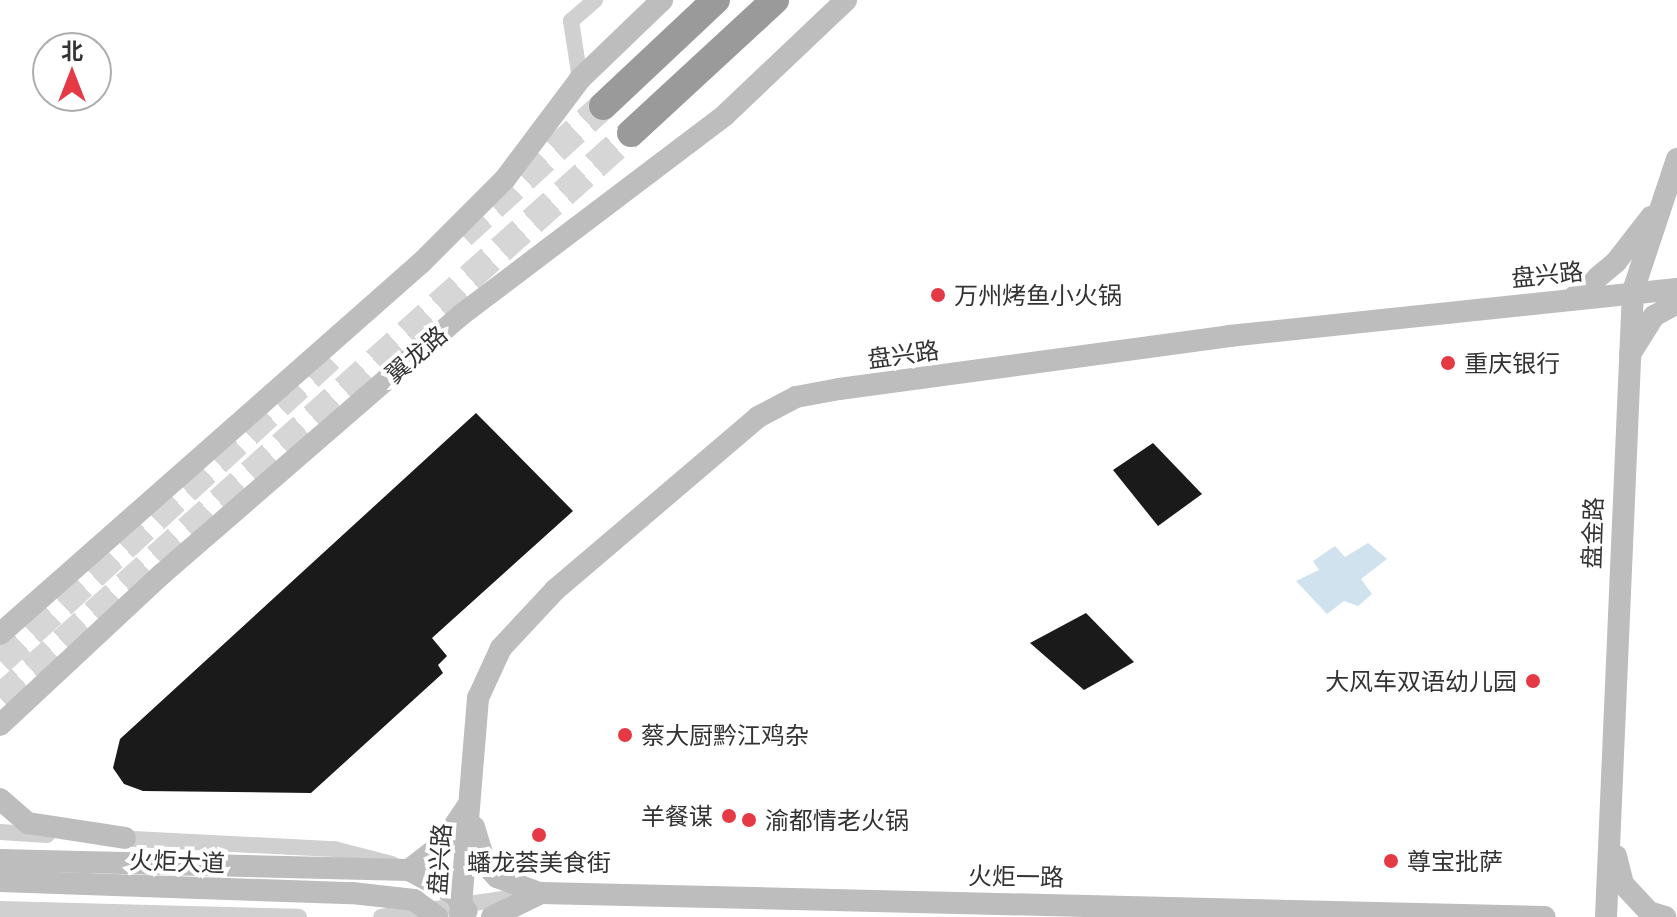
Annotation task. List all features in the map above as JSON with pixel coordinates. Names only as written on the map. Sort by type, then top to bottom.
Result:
[{"type":"highway","points":[[603,106],[716,0]]},
{"type":"highway","points":[[631,133],[775,0]]},
{"type":"main road","points":[[0,634],[422,262],[505,179],[580,79],[662,0]]},
{"type":"main road","name":"翼龙路","points":[[0,725],[162,574],[461,315],[725,115],[846,0]]},
{"type":"main road","name":"盘金路","points":[[1606,917],[1633,291],[1677,159]]},
{"type":"main road","points":[[1573,298],[1616,262],[1661,203]]},
{"type":"main road","name":"盘兴路","points":[[464,912],[478,698],[501,648],[533,611],[677,483],[758,417],[796,397],[1229,336],[1633,291],[1677,289]]},
{"type":"main road","points":[[1629,356],[1654,316],[1677,303]]},
{"type":"main road","points":[[0,799],[28,823],[125,838]]},
{"type":"main road","points":[[351,883],[409,870],[457,827],[470,803]]},
{"type":"main road","points":[[470,803],[485,864],[512,886],[541,893]]},
{"type":"main road","points":[[1609,828],[1623,884],[1649,912],[1665,917]]},
{"type":"main road","name":"火炬大道","points":[[0,860],[351,883]]},
{"type":"main road","points":[[409,870],[464,912]]},
{"type":"main road","name":"火炬大道","points":[[0,881],[351,883]]},
{"type":"main road","points":[[351,883],[414,900],[433,913]]},
{"type":"main road","name":"火炬一路","points":[[492,917],[541,893],[1545,917]]},
{"type":"street","points":[[580,79],[571,21],[595,0]]},
{"type":"street","points":[[0,832],[334,849],[409,870]]},
{"type":"street","points":[[381,917],[464,912],[541,893]]},
{"type":"street","points":[[0,909],[299,917]]},
{"type":"water","points":[[1368,543],[1387,559],[1361,579],[1372,594],[1358,606],[1344,601],[1327,614],[1296,581],[1319,570],[1313,561],[1335,546],[1345,557]]},
{"type":"building","points":[[476,413],[573,511],[432,638],[447,656],[438,665],[443,673],[311,793],[143,791],[124,784],[113,768],[120,739]]},
{"type":"building","points":[[1153,443],[1202,494],[1158,526],[1113,470]]},
{"type":"building","points":[[1086,613],[1134,662],[1084,690],[1030,643]]},
{"type":"tunnel","points":[[462,235],[603,106]]},
{"type":"tunnel","points":[[0,698],[631,133]]},
{"type":"tunnel","points":[[0,661],[338,350]]},
{"type":"place","name":"万州烤鱼小火锅","points":[[938,295]]},
{"type":"place","name":"重庆银行","points":[[1448,363]]},
{"type":"place","name":"大风车双语幼儿园","points":[[1533,681]]},
{"type":"place","name":"蔡大厨黔江鸡杂","points":[[625,735]]},
{"type":"place","name":"羊餐谋","points":[[729,816]]},
{"type":"place","name":"渝都情老火锅","points":[[749,820]]},
{"type":"place","name":"蟠龙荟美食街","points":[[539,835]]},
{"type":"place","name":"尊宝批萨","points":[[1391,861]]}]
